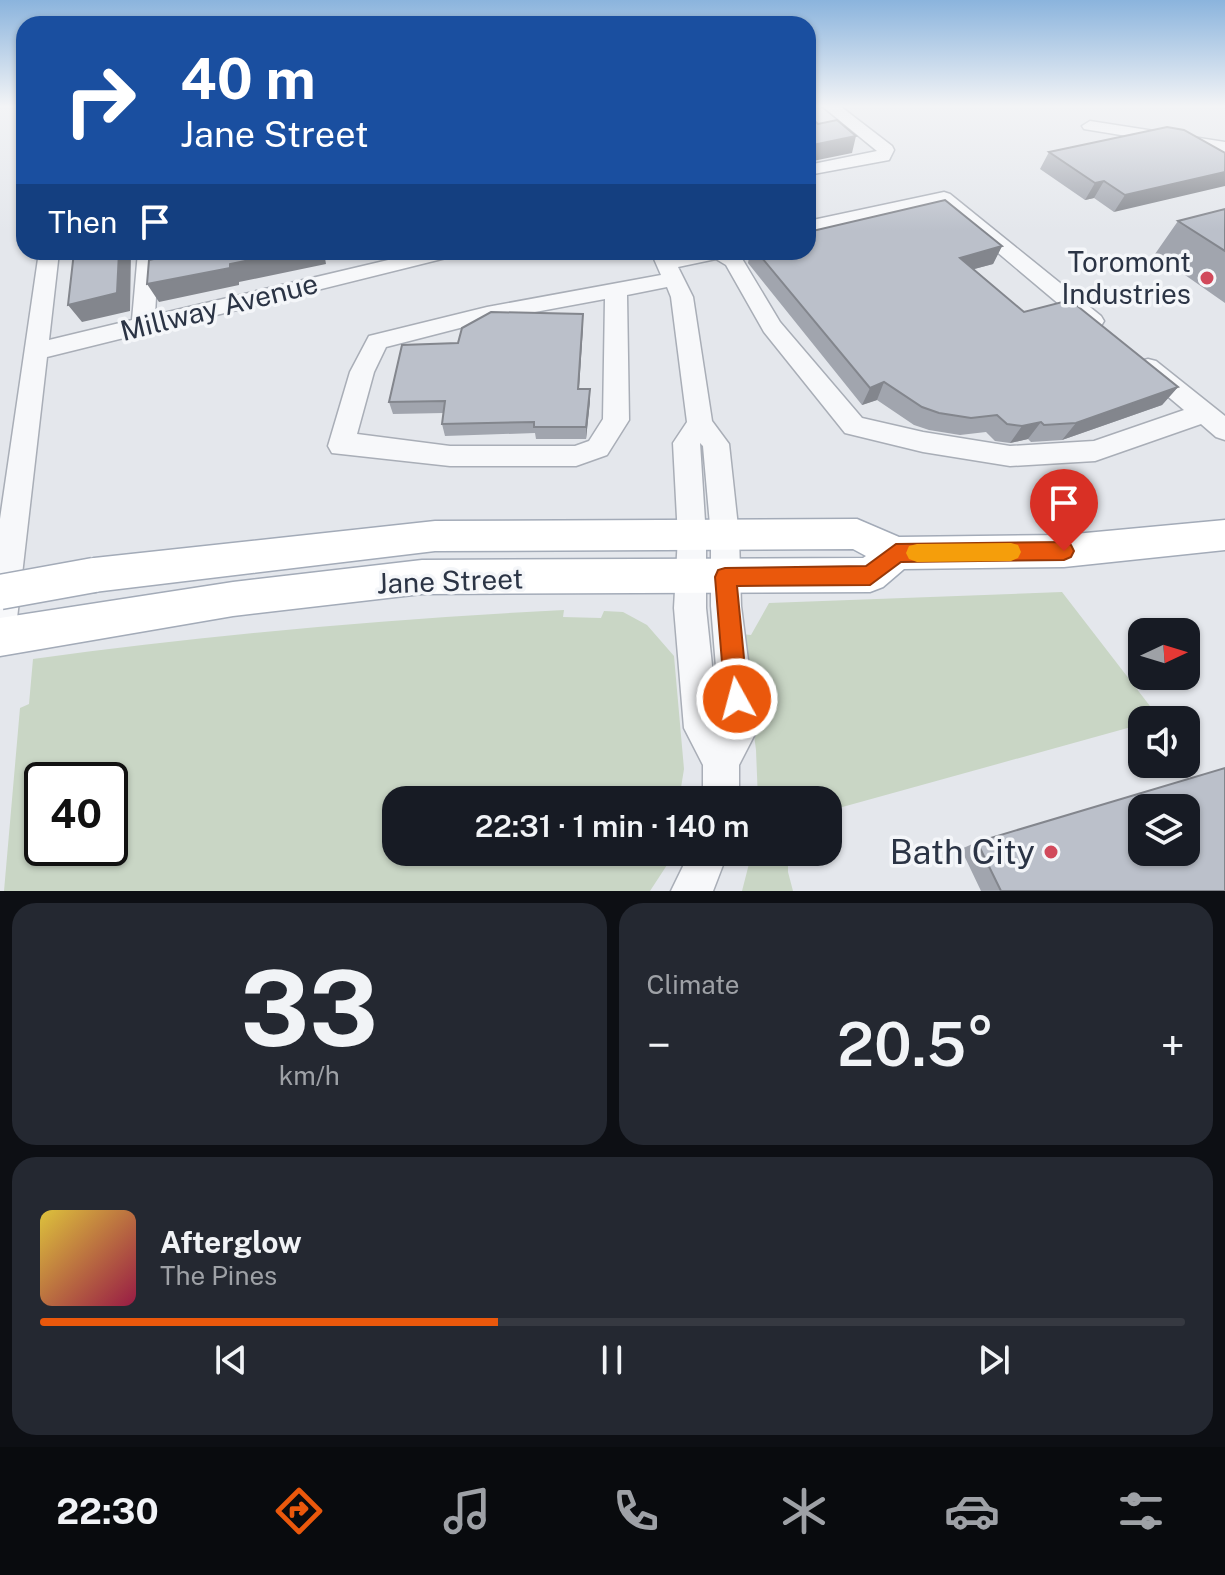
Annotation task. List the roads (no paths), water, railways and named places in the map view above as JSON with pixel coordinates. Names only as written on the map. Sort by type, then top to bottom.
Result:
[{"type":"main road","name":"Jane Street","points":[[0,592],[94,575],[435,536],[857,534],[896,553],[1064,551],[1225,535]]},
{"type":"main road","name":"Jane Street","points":[[0,637],[233,599],[422,577],[870,575],[896,553]]},
{"type":"street","points":[[816,169],[883,156],[886,150],[883,148]]},
{"type":"street","points":[[816,225],[944,198],[1110,335]]},
{"type":"street","points":[[0,627],[48,260]]},
{"type":"street","points":[[143,326],[148,260]]},
{"type":"street","points":[[348,260],[350,276]]},
{"type":"street","name":"Millway Avenue","points":[[37,351],[415,260]]},
{"type":"street","points":[[616,289],[616,420],[598,448],[576,456],[450,456],[360,444],[341,446],[362,372],[377,342],[423,328],[616,289],[667,265],[687,260]]},
{"type":"street","points":[[732,260],[772,327],[854,426],[923,442],[1010,456],[1095,451],[1204,413]]},
{"type":"street","points":[[667,265],[682,297],[700,424],[716,444],[708,536],[709,577],[726,606],[740,730],[721,761],[721,786]]},
{"type":"street","points":[[1133,354],[1225,430]]},
{"type":"street","points":[[691,891],[705,866]]},
{"type":"place","name":"Toromont Industries","points":[[1207,278]]},
{"type":"place","name":"Bath City","points":[[1051,852]]}]
